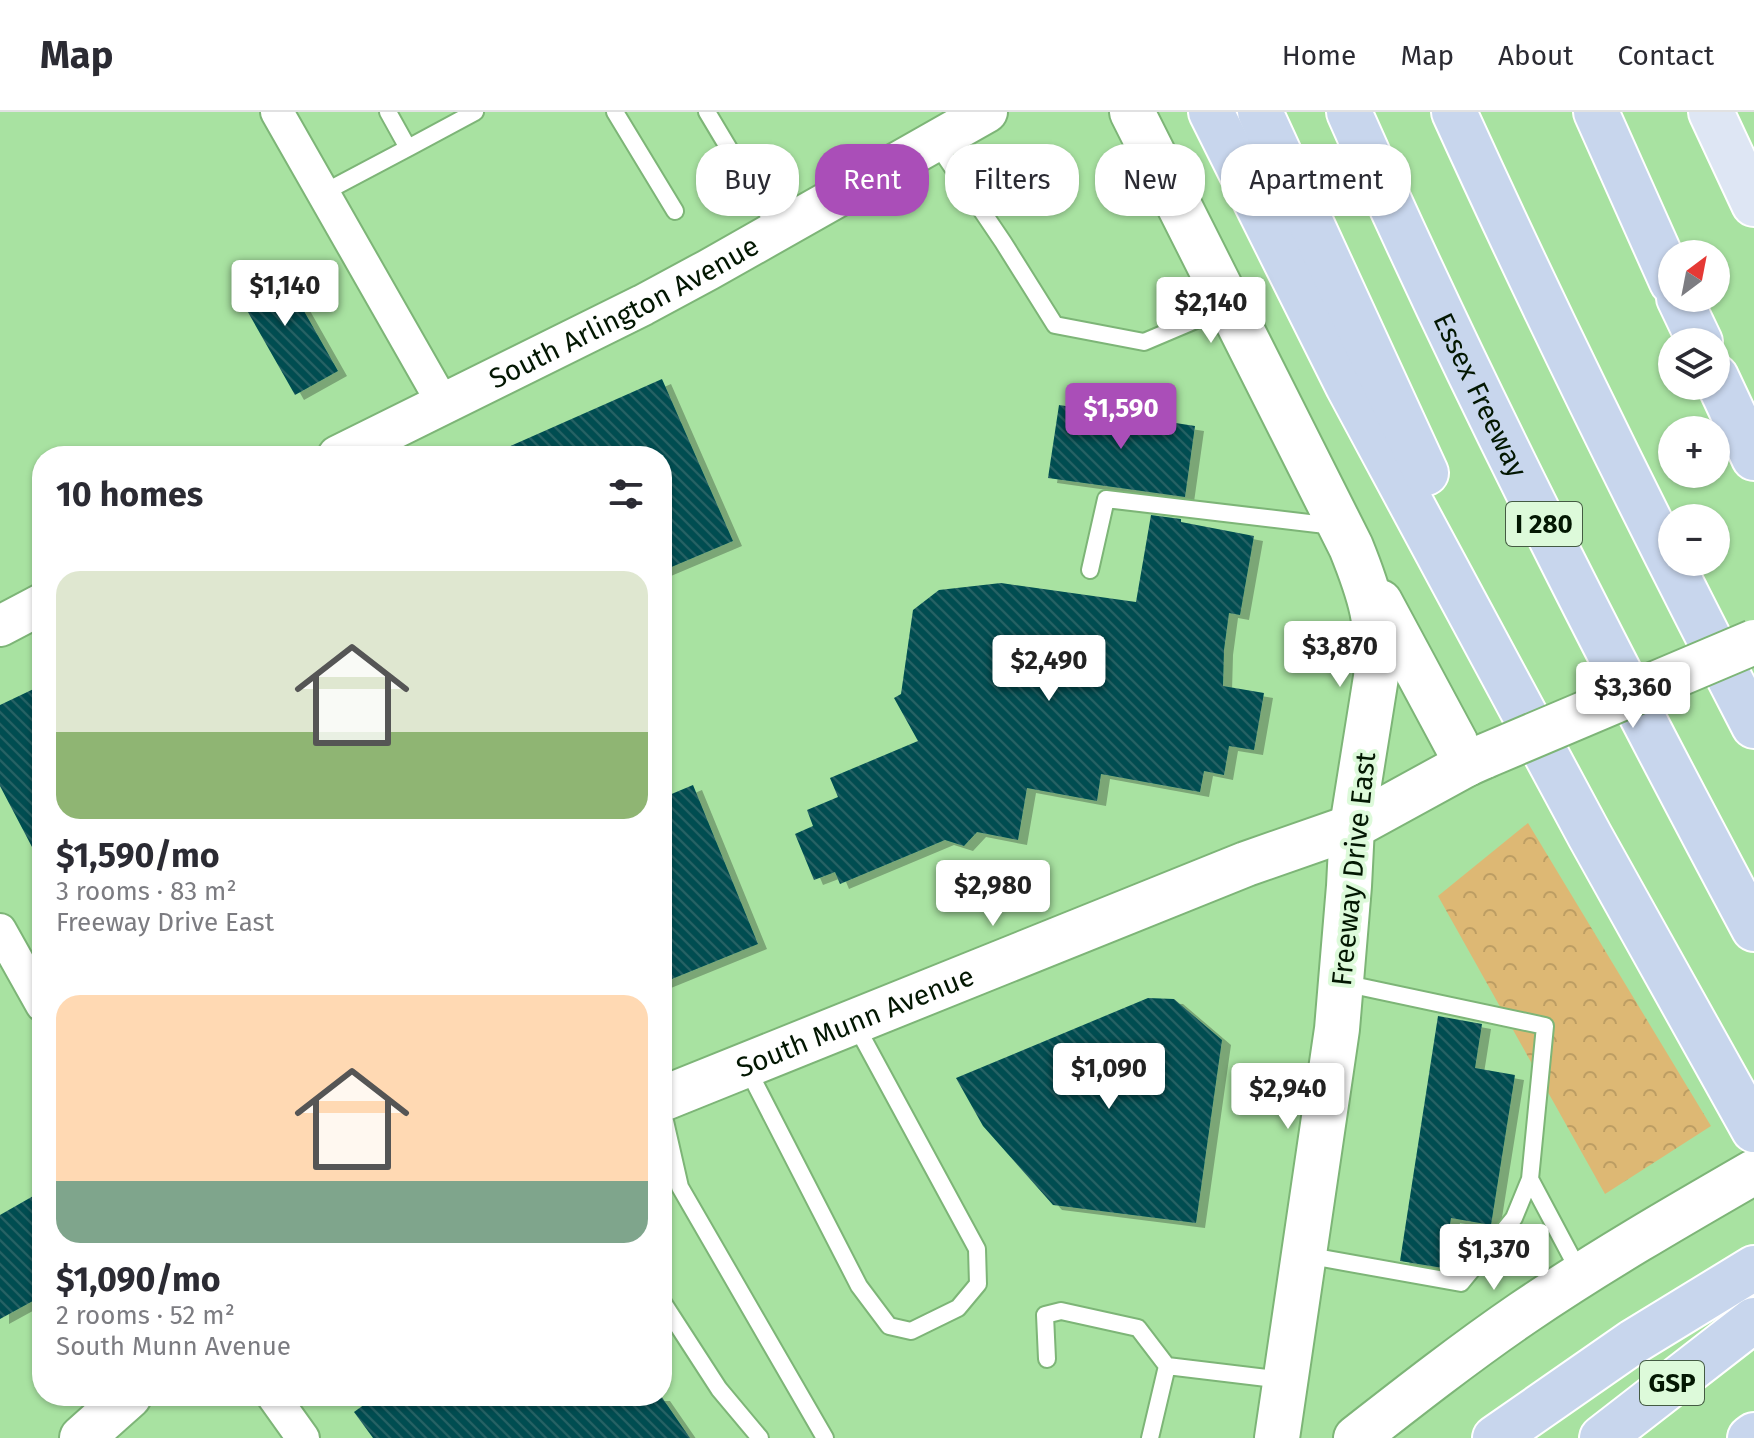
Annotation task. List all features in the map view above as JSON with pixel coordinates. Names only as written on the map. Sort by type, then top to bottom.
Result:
[{"type":"highway","points":[[1211,112],[1348,386],[1590,836],[1754,1130]]},
{"type":"highway","points":[[1260,112],[1590,836]]},
{"type":"highway","name":"Essex Freeway","points":[[1349,112],[1556,547],[1754,929]]},
{"type":"highway","points":[[1454,112],[1624,472],[1754,726]]},
{"type":"highway","points":[[1596,112],[1658,251]]},
{"type":"highway","points":[[1727,400],[1754,458]]},
{"type":"highway","points":[[1495,1438],[1633,1342],[1738,1277]]},
{"type":"highway","name":"GSP","points":[[1602,1438],[1749,1324]]},
{"type":"main road","name":"Freeway Drive East","points":[[1132,112],[1345,536],[1373,610],[1378,655],[1352,827],[1337,1029],[1277,1438]]},
{"type":"main road","points":[[1711,112],[1754,204]]},
{"type":"main road","points":[[1345,536],[1476,760]]},
{"type":"main road","name":"South Munn Avenue","points":[[672,1095],[1246,864],[1352,827],[1476,760],[1754,642]]},
{"type":"main road","points":[[1356,1438],[1524,1312],[1754,1172]]},
{"type":"main road","points":[[82,1438],[118,1406]]},
{"type":"street","points":[[277,112],[444,405]]},
{"type":"street","name":"South Arlington Avenue","points":[[359,446],[643,305],[987,112]]},
{"type":"street","points":[[0,626],[32,609]]},
{"type":"street","points":[[0,930],[32,987]]},
{"type":"street","points":[[280,1406],[303,1438]]},
{"type":"lane","points":[[388,112],[408,148]]},
{"type":"lane","points":[[323,193],[475,112]]},
{"type":"lane","points":[[615,112],[675,211]]},
{"type":"lane","points":[[707,112],[778,230]]},
{"type":"lane","points":[[935,142],[1055,325],[1144,342],[1230,306]]},
{"type":"lane","points":[[1090,570],[1106,499],[1345,536]]},
{"type":"lane","points":[[1303,1255],[1461,1283],[1514,1218],[1530,1179],[1545,1026],[1341,983]]},
{"type":"lane","points":[[745,1064],[859,1286],[889,1326],[911,1331],[958,1308],[978,1284],[977,1249],[853,1021]]},
{"type":"lane","points":[[672,1171],[825,1438]]},
{"type":"lane","points":[[1530,1179],[1581,1276]]},
{"type":"lane","points":[[1047,1359],[1045,1315],[1061,1311],[1138,1328],[1167,1366],[1284,1380]]},
{"type":"lane","points":[[672,1316],[719,1389],[760,1438]]},
{"type":"lane","points":[[1150,1438],[1167,1366]]},
{"type":"green space","points":[[1528,823],[1711,1126],[1605,1194],[1438,896]]},
{"type":"building","points":[[275,260],[338,371],[295,395],[232,284]]},
{"type":"building","points":[[662,379],[733,541],[672,567],[672,446],[511,446]]},
{"type":"building","points":[[1059,405],[1195,426],[1185,497],[1048,478]]},
{"type":"building","points":[[1151,515],[1254,536],[1240,615],[1229,613],[1223,686],[1264,693],[1254,750],[1229,746],[1224,775],[1204,771],[1200,792],[1101,774],[1097,801],[1027,788],[1018,840],[977,832],[964,846],[945,840],[840,884],[835,872],[814,880],[795,834],[813,826],[807,810],[838,797],[830,778],[918,741],[894,698],[901,694],[913,610],[939,590],[1001,583],[1136,602]]},
{"type":"building","points":[[32,690],[32,847],[0,786],[0,705]]},
{"type":"building","points":[[693,785],[758,944],[672,979],[672,794]]},
{"type":"building","points":[[1148,998],[1174,999],[1222,1040],[1196,1223],[1053,1205],[983,1126],[956,1078]]},
{"type":"building","points":[[1438,1016],[1482,1024],[1475,1068],[1515,1075],[1491,1225],[1451,1218],[1443,1268],[1400,1261]]},
{"type":"building","points":[[32,1197],[32,1301],[0,1319],[0,1215]]},
{"type":"building","points":[[362,1406],[668,1406],[690,1438],[373,1438],[354,1412]]}]
